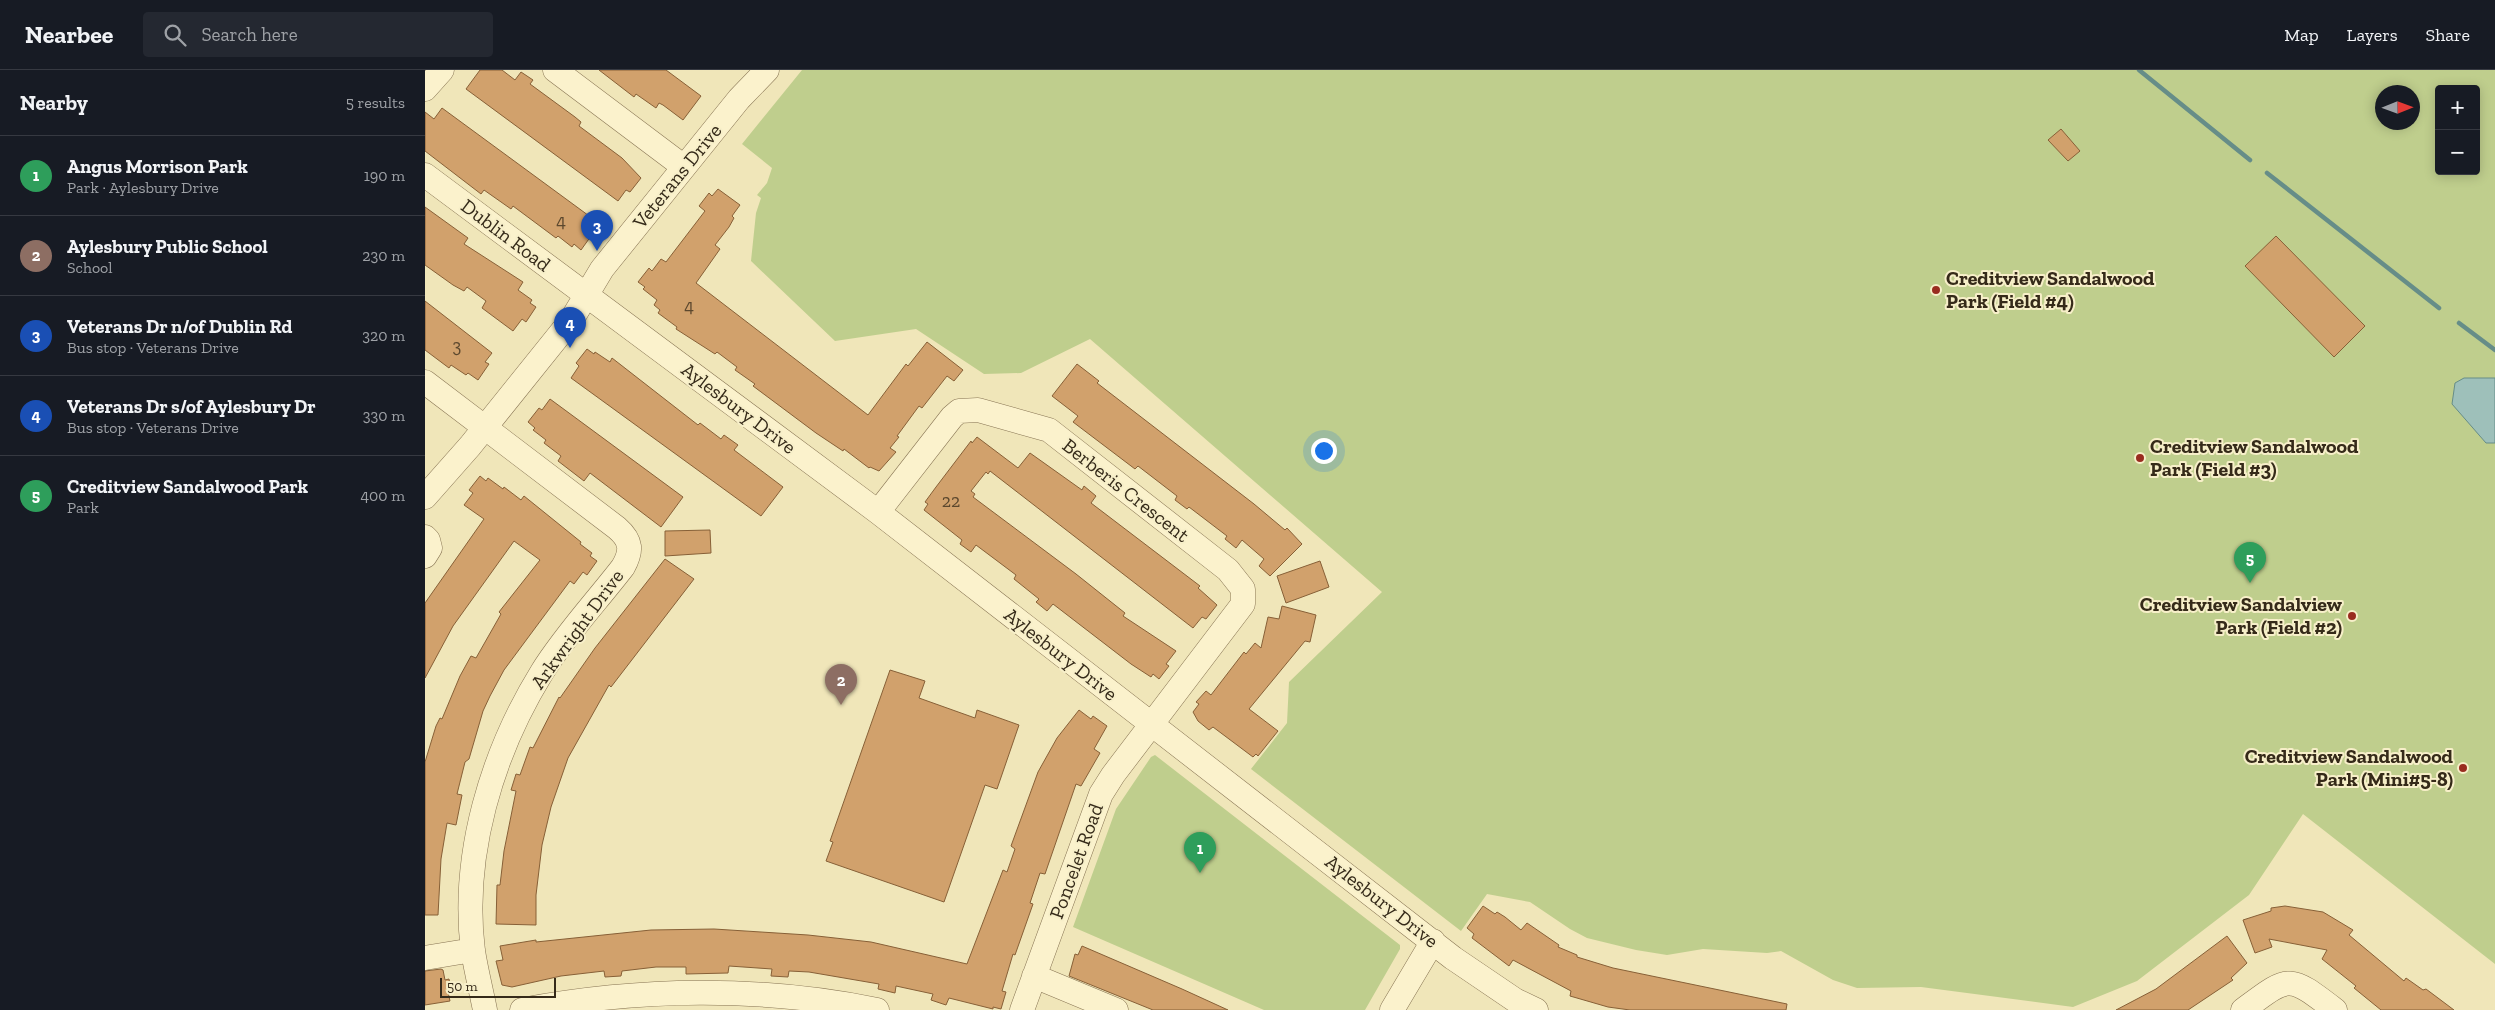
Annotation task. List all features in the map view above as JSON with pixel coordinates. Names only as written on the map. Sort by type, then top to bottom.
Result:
[{"type":"street","points":[[425,89],[443,70]]},
{"type":"street","points":[[555,70],[684,167]]},
{"type":"street","name":"Veterans Drive","points":[[425,497],[572,320],[602,269],[684,167],[767,70]]},
{"type":"street","name":"Dublin Road","points":[[425,174],[587,295]]},
{"type":"street","name":"Aylesbury Drive","points":[[587,295],[878,512],[1433,940],[1513,1005],[1536,1010]]},
{"type":"street","points":[[425,382],[485,427]]},
{"type":"street","name":"Berberis Crescent","points":[[878,512],[952,417],[959,411],[978,410],[1049,430],[1228,570],[1241,584],[1244,597],[1243,604],[1152,723]]},
{"type":"street","name":"Arkwright Drive","points":[[485,427],[617,528],[625,536],[630,549],[630,555],[623,567],[543,671],[517,718],[503,750],[487,799],[475,857],[472,910],[473,950],[485,1010]]},
{"type":"street","points":[[425,537],[430,548],[425,556]]},
{"type":"street","name":"Poncelet Road","points":[[1022,1010],[1101,794],[1152,723]]},
{"type":"street","points":[[1392,1010],[1433,940]]},
{"type":"street","points":[[425,958],[473,950]]},
{"type":"street","points":[[1035,976],[1116,1010]]},
{"type":"street","points":[[2243,1010],[2276,986],[2291,982],[2306,988],[2335,1010]]},
{"type":"street","points":[[522,1010],[613,997],[692,993],[797,998],[877,1010]]},
{"type":"green space","points":[[802,70],[2495,70],[2495,964],[2303,814],[2249,895],[2137,981],[2073,1007],[1921,987],[1857,988],[1833,980],[1781,951],[1767,953],[1703,949],[1667,955],[1636,950],[1587,938],[1530,902],[1487,894],[1461,931],[1251,769],[1287,723],[1289,682],[1382,592],[1090,339],[1021,373],[984,374],[916,329],[835,341],[751,261],[756,213],[761,198],[757,195],[767,183],[772,168],[742,144]]},
{"type":"green space","points":[[1155,755],[1400,945],[1400,949],[1365,1010],[1264,1010],[1073,927],[1116,809],[1151,757]]},
{"type":"water","points":[[2464,378],[2495,378],[2495,443],[2486,443],[2452,404],[2455,383]]},
{"type":"building","points":[[480,70],[502,70],[515,80],[521,72],[533,80],[530,84],[581,122],[579,126],[622,158],[641,178],[630,192],[626,190],[618,201],[466,89]]},
{"type":"building","points":[[599,70],[666,70],[701,96],[683,120],[659,103],[656,108],[636,94],[634,97]]},
{"type":"building","points":[[442,108],[596,221],[587,233],[591,236],[581,250],[574,244],[572,247],[558,236],[556,238],[513,206],[511,209],[484,190],[481,194],[425,151],[425,112],[434,119]]},
{"type":"building","points":[[2061,129],[2080,151],[2068,161],[2048,140]]},
{"type":"building","points":[[718,189],[740,205],[732,216],[734,218],[729,227],[715,245],[720,249],[696,283],[868,415],[906,364],[908,366],[927,342],[963,370],[954,381],[947,376],[922,408],[919,406],[890,448],[896,452],[879,471],[869,468],[844,449],[843,451],[816,433],[753,386],[755,384],[735,370],[737,367],[717,352],[715,354],[676,329],[677,327],[658,313],[660,310],[654,305],[657,300],[643,289],[645,287],[638,282],[649,268],[652,271],[661,259],[666,262],[705,211],[699,206],[709,193],[712,196]]},
{"type":"building","points":[[425,207],[468,238],[464,244],[523,282],[518,290],[532,300],[530,303],[536,307],[526,322],[522,319],[513,331],[482,308],[486,301],[467,287],[464,291],[453,285],[425,265]]},
{"type":"building","points":[[2276,236],[2365,326],[2334,357],[2245,266]]},
{"type":"building","points":[[425,301],[492,353],[485,362],[489,364],[478,380],[451,365],[449,368],[425,350]]},
{"type":"building","points":[[587,349],[610,362],[612,358],[698,425],[700,423],[721,439],[724,435],[738,445],[734,450],[783,487],[761,516],[571,378],[579,366],[576,363]]},
{"type":"building","points":[[1077,364],[1099,381],[1097,383],[1285,530],[1287,528],[1302,544],[1270,576],[1259,566],[1264,559],[1242,540],[1236,548],[1225,539],[1227,536],[1189,507],[1187,509],[1175,500],[1177,496],[1138,466],[1135,469],[1073,422],[1078,416],[1052,396]]},
{"type":"building","points":[[550,399],[683,497],[661,527],[590,473],[584,481],[558,461],[561,456],[544,443],[546,440],[533,430],[535,428],[528,422],[539,408],[542,410]]},
{"type":"building","points":[[977,437],[1018,468],[1030,453],[1082,490],[1084,486],[1096,496],[1091,503],[1200,586],[1198,588],[1217,605],[1206,619],[1202,617],[1193,628],[990,471],[988,474],[986,472],[971,491],[975,494],[973,497],[1125,613],[1123,616],[1176,651],[1166,664],[1169,666],[1159,679],[1153,674],[1151,677],[1131,664],[1053,604],[1047,611],[1036,602],[1039,599],[1014,579],[1016,575],[976,545],[971,552],[960,544],[962,540],[924,510],[928,504],[925,502],[971,441],[972,443]]},
{"type":"building","points":[[480,476],[486,481],[488,478],[503,489],[504,487],[521,500],[524,496],[581,542],[580,544],[592,553],[590,556],[597,561],[587,575],[583,572],[574,584],[570,581],[504,670],[490,696],[483,711],[469,759],[465,762],[457,794],[462,795],[456,825],[447,823],[441,859],[438,915],[425,915],[425,762],[436,726],[440,718],[442,719],[460,676],[471,656],[476,658],[501,614],[499,612],[540,560],[514,541],[453,626],[425,678],[425,603],[484,519],[464,505],[473,493],[469,490]]},
{"type":"building","points":[[710,530],[711,553],[665,556],[665,531]]},
{"type":"building","points":[[665,559],[694,579],[611,687],[609,685],[568,758],[551,807],[542,845],[536,895],[536,925],[496,924],[497,885],[500,885],[504,851],[516,791],[511,790],[516,774],[520,775],[530,747],[533,748],[559,697]]},
{"type":"building","points":[[1320,561],[1329,587],[1286,603],[1277,576]]},
{"type":"building","points":[[1282,606],[1316,615],[1310,642],[1305,641],[1249,709],[1278,731],[1258,756],[1256,754],[1253,757],[1213,727],[1209,730],[1198,721],[1193,712],[1199,704],[1196,702],[1206,691],[1211,695],[1244,652],[1246,654],[1255,643],[1261,648],[1268,617],[1279,619]]},
{"type":"building","points":[[890,670],[925,681],[919,698],[975,718],[977,710],[1019,725],[997,789],[985,785],[944,902],[826,861],[833,842],[830,841]]},
{"type":"building","points":[[1079,710],[1091,719],[1093,716],[1107,726],[1094,749],[1100,753],[1081,786],[1076,784],[1045,874],[1040,873],[1030,903],[1033,904],[1015,955],[1013,954],[1002,991],[1006,992],[1001,1009],[993,1007],[993,1009],[949,998],[946,1005],[931,1000],[933,994],[896,986],[895,993],[878,989],[879,984],[809,972],[789,971],[788,977],[771,976],[772,969],[729,966],[728,973],[686,974],[686,967],[656,967],[622,971],[621,976],[605,977],[604,971],[561,976],[512,987],[502,985],[496,961],[503,960],[500,946],[536,940],[536,942],[651,930],[714,929],[808,935],[871,942],[967,964],[1003,870],[1007,872],[1015,849],[1011,846],[1038,772],[1057,738]]},
{"type":"building","points":[[1483,906],[1495,914],[1497,912],[1505,917],[1521,930],[1527,923],[1559,945],[1558,947],[1577,955],[1577,957],[1613,968],[1787,1004],[1786,1010],[1630,1010],[1608,1007],[1570,996],[1571,991],[1513,960],[1509,966],[1472,938],[1474,934],[1467,928]]},
{"type":"building","points":[[2285,906],[2323,912],[2353,930],[2349,935],[2404,981],[2406,978],[2423,990],[2426,989],[2454,1010],[2381,1010],[2354,988],[2356,986],[2322,959],[2327,950],[2269,939],[2272,947],[2255,953],[2243,920],[2271,911],[2271,908]]},
{"type":"building","points":[[2227,936],[2247,963],[2231,978],[2233,980],[2188,1010],[2116,1010],[2156,989]]},
{"type":"building","points":[[1082,946],[1228,1010],[1153,1010],[1069,976],[1075,954],[1078,955]]},
{"type":"building","points":[[443,970],[445,980],[449,979],[451,991],[448,992],[450,1001],[425,1005],[425,971]]},
{"type":"waterway","points":[[2139,70],[2250,160]]},
{"type":"waterway","points":[[2267,173],[2439,308]]},
{"type":"waterway","points":[[2459,323],[2495,350]]},
{"type":"place","name":"Veterans Dr n/of Dublin Rd","points":[[597,251]]},
{"type":"place","name":"Creditview Sandalwood Park (Field #4)","points":[[1936,290]]},
{"type":"place","name":"Veterans Dr s/of Aylesbury Dr","points":[[570,348]]},
{"type":"place","name":"Creditview Sandalwood Park (Field #3)","points":[[2140,458]]},
{"type":"place","name":"Creditview Sandalwood Park","points":[[2250,583]]},
{"type":"place","name":"Creditview Sandalview Park (Field #2)","points":[[2352,616]]},
{"type":"place","name":"Aylesbury Public School","points":[[841,705]]},
{"type":"place","name":"Creditview Sandalwood Park (Mini#5-8)","points":[[2463,768]]},
{"type":"place","name":"Angus Morrison Park","points":[[1200,873]]}]
